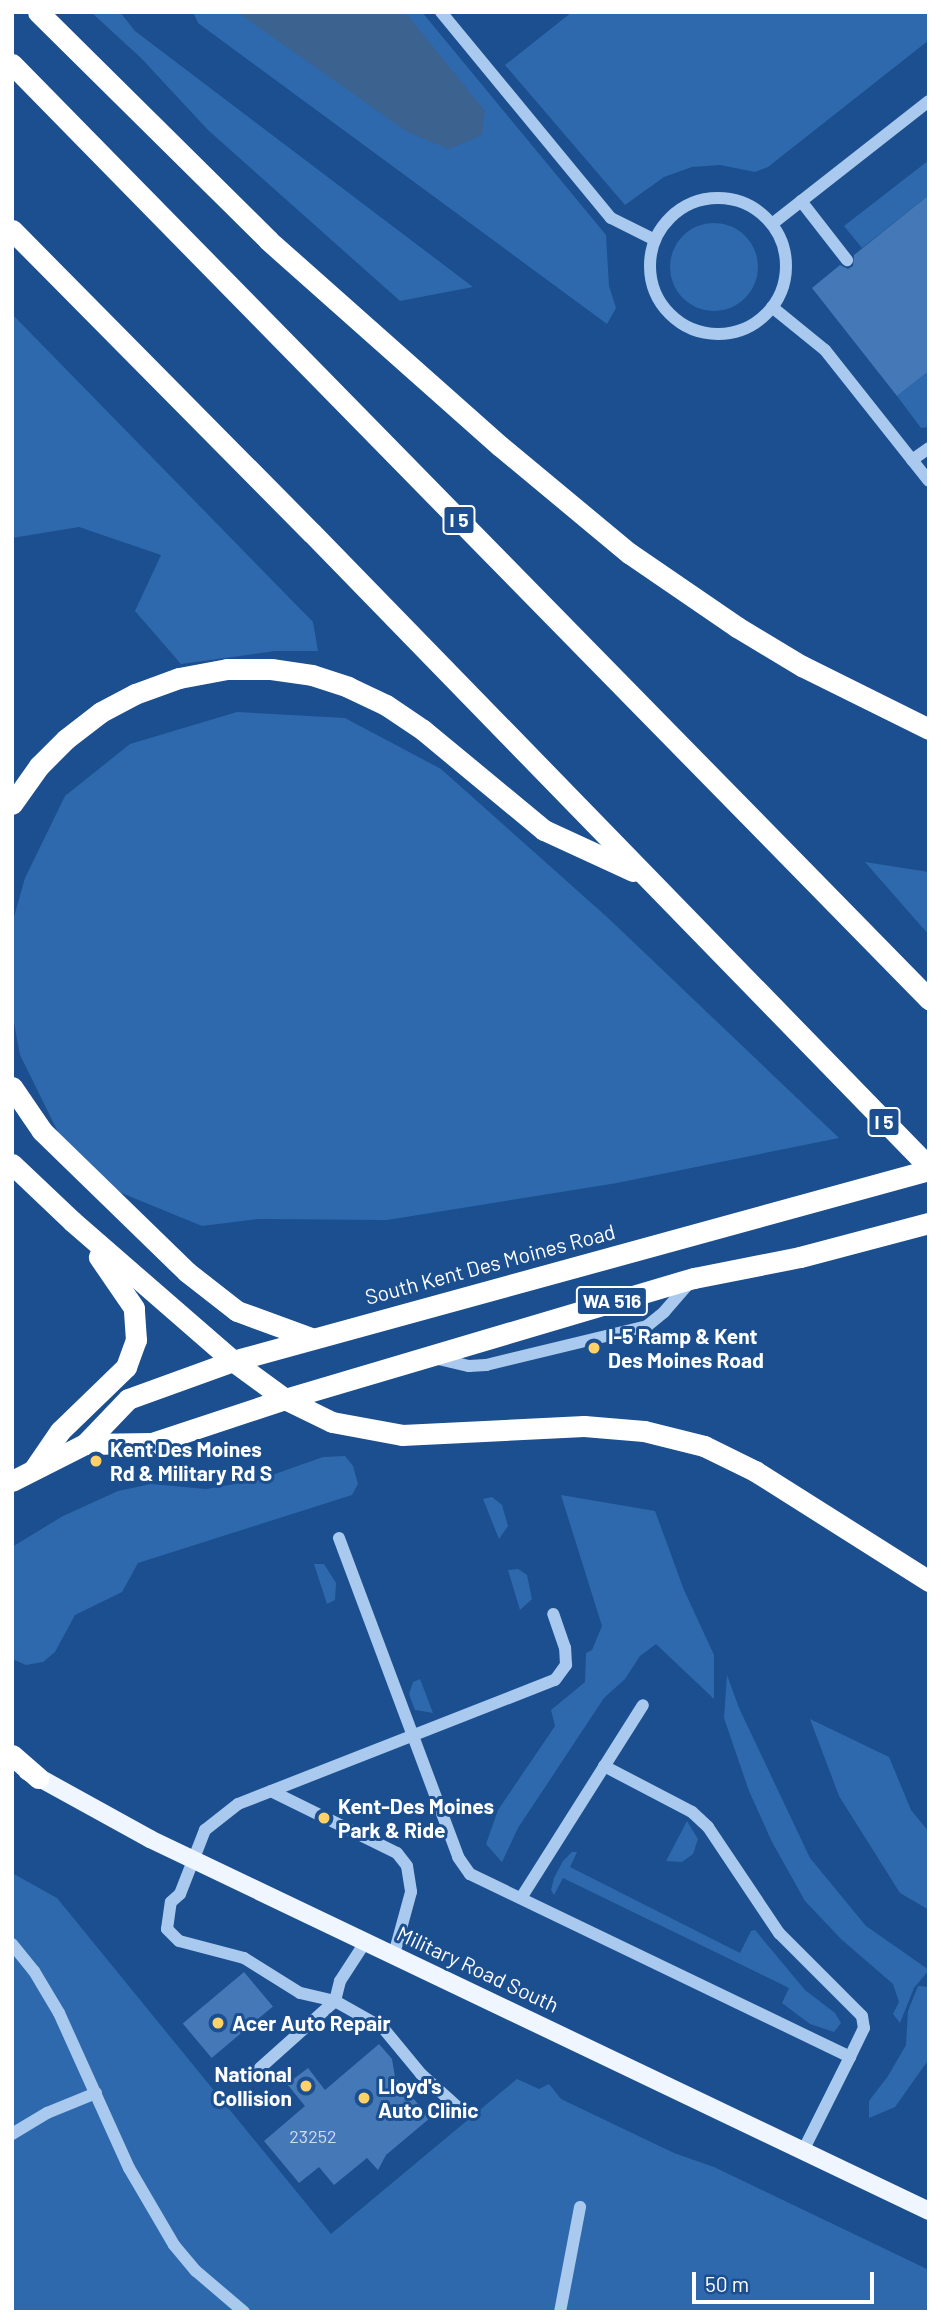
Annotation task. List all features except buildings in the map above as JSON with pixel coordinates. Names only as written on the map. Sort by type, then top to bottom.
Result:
[{"type":"highway","points":[[38,12],[268,240],[500,446],[629,553],[737,627],[802,666],[929,729]]},
{"type":"highway","name":"I 5","points":[[12,64],[929,999]]},
{"type":"highway","name":"I 5","points":[[12,230],[312,533],[929,1169]]},
{"type":"highway","points":[[12,804],[39,766],[66,739],[102,712],[135,694],[179,678],[226,669],[271,669],[312,675],[348,687],[386,705],[423,730],[544,830],[645,877]]},
{"type":"highway","points":[[12,1087],[42,1131],[187,1272],[237,1311],[311,1338]]},
{"type":"highway","points":[[12,1164],[72,1222],[233,1361],[285,1399],[332,1422],[383,1433],[584,1426],[645,1431],[704,1446],[755,1471],[929,1581]]},
{"type":"highway","name":"South Kent Des Moines Road","points":[[12,1481],[85,1444],[128,1399],[233,1361],[929,1169]]},
{"type":"highway","points":[[32,1471],[60,1432],[126,1367],[136,1340],[134,1308],[72,1222]]},
{"type":"highway","name":"South Kent Des Moines Road","points":[[85,1444],[152,1443],[285,1399],[694,1278],[800,1257],[929,1223]]},
{"type":"highway","points":[[12,1755],[38,1778]]},
{"type":"main road","name":"Military Road South","points":[[12,1762],[192,1858],[929,2211]]},
{"type":"street","points":[[441,12],[611,218],[655,240]]},
{"type":"street","points":[[772,225],[929,101]]},
{"type":"street","points":[[724,198],[745,203],[772,225],[785,253],[786,276],[778,299],[764,317],[744,330],[721,335],[697,331],[677,321],[661,303],[652,282],[650,261],[655,240],[667,222],[683,208],[703,200],[724,198]]},
{"type":"street","points":[[801,201],[847,260]]},
{"type":"street","points":[[772,307],[825,350],[929,481]]},
{"type":"street","points":[[912,460],[929,448]]},
{"type":"street","points":[[427,1356],[469,1366],[486,1365],[647,1326],[664,1312],[694,1278]]},
{"type":"street","points":[[339,1538],[458,1857],[470,1874],[849,2057]]},
{"type":"street","points":[[463,2112],[421,2074],[383,2028],[335,2001],[300,1993],[244,1958],[178,1941],[167,1929],[171,1902],[180,1894],[205,1830],[238,1804],[555,1680],[566,1665],[565,1648],[553,1614]]},
{"type":"street","points":[[521,1899],[643,1704]]},
{"type":"street","points":[[604,1766],[692,1812],[708,1827],[779,1933],[862,2016],[864,2028],[803,2151]]},
{"type":"street","points":[[271,1791],[397,1853],[407,1866],[411,1892],[394,1954]]},
{"type":"street","points":[[260,2068],[335,2001],[340,1981],[366,1941]]},
{"type":"street","points":[[12,1944],[34,1971],[59,2013],[129,2168],[174,2245],[196,2271],[244,2312]]},
{"type":"street","points":[[12,2134],[47,2113],[96,2093]]},
{"type":"street","points":[[560,2312],[580,2207]]},
{"type":"shaded area","points":[[91,12],[120,12],[135,31],[473,287],[400,301],[208,130],[141,58]]},
{"type":"shaded area","points":[[193,12],[422,12],[606,235],[609,286],[616,308],[607,324],[198,23]]},
{"type":"shaded area","points":[[237,12],[405,12],[485,111],[482,135],[449,149],[409,133]]},
{"type":"shaded area","points":[[572,12],[929,12],[929,40],[768,167],[755,172],[720,165],[692,167],[664,177],[625,205],[505,65]]},
{"type":"shaded area","points":[[929,160],[929,195],[862,248],[844,226]]},
{"type":"shaded area","points":[[714,223],[731,227],[745,236],[754,250],[758,267],[754,284],[745,298],[731,307],[714,311],[697,307],[683,298],[674,284],[670,267],[674,250],[683,236],[697,227]]},
{"type":"shaded area","points":[[12,314],[313,622],[318,651],[275,651],[181,664],[135,611],[161,555],[79,527],[12,538]]},
{"type":"shaded area","points":[[929,371],[929,427],[921,428],[897,396]]},
{"type":"shaded area","points":[[237,712],[345,718],[441,769],[607,917],[839,1138],[617,1183],[387,1220],[259,1219],[202,1226],[119,1192],[59,1134],[20,1055],[12,1012],[12,924],[25,878],[65,796],[130,744]]},
{"type":"shaded area","points":[[865,862],[929,872],[929,935]]},
{"type":"shaded area","points":[[345,1456],[353,1466],[358,1484],[352,1495],[138,1563],[122,1592],[75,1615],[55,1652],[43,1662],[26,1665],[12,1659],[12,1547],[63,1516],[118,1491],[151,1484],[206,1489],[258,1480],[323,1457]]},
{"type":"shaded area","points":[[561,1495],[655,1511],[684,1590],[714,1655],[714,1699],[656,1644],[640,1656],[625,1679],[604,1698],[518,1828],[502,1862],[486,1844],[498,1810],[555,1726],[551,1710],[585,1682],[586,1653],[592,1650],[602,1626]]},
{"type":"shaded area","points":[[492,1497],[502,1505],[508,1526],[499,1539],[483,1499]]},
{"type":"shaded area","points":[[314,1564],[324,1564],[336,1583],[335,1600],[327,1604]]},
{"type":"shaded area","points":[[518,1569],[527,1575],[532,1599],[520,1610],[508,1570]]},
{"type":"shaded area","points":[[727,1675],[739,1708],[810,1858],[866,1926],[929,1970],[914,1988],[900,2023],[893,2014],[899,2002],[893,1984],[841,1939],[805,1901],[772,1842],[749,1791],[724,1718]]},
{"type":"shaded area","points":[[420,1679],[433,1713],[415,1710],[409,1694],[413,1682]]},
{"type":"shaded area","points":[[810,1719],[889,1757],[911,1810],[929,1832],[929,1910],[900,1893],[839,1796]]},
{"type":"shaded area","points":[[687,1821],[698,1839],[693,1854],[682,1862],[666,1861]]},
{"type":"shaded area","points":[[572,1852],[577,1852],[570,1867],[740,1953],[751,1931],[755,1930],[805,1990],[835,2013],[841,2023],[834,2032],[810,2024],[782,2003],[789,1988],[563,1878],[554,1895],[551,1890],[554,1878],[563,1861]]},
{"type":"shaded area","points":[[12,1873],[57,1898],[331,2234],[517,2079],[539,2089],[549,2084],[561,2099],[674,2153],[714,2167],[929,2270],[929,2312],[12,2312]]},
{"type":"shaded area","points":[[918,1986],[929,1987],[929,2059],[895,2107],[869,2118],[869,2101],[906,2045],[908,2011]]},
{"type":"place","name":"I-5 Ramp & Kent Des Moines Road","points":[[594,1348]]},
{"type":"place","name":"Kent Des Moines Rd & Military Rd S","points":[[96,1461]]},
{"type":"place","name":"Kent-Des Moines Park & Ride","points":[[324,1818]]},
{"type":"place","name":"Acer Auto Repair","points":[[218,2023]]},
{"type":"place","name":"National Collision","points":[[306,2086]]},
{"type":"place","name":"Lloyd's Auto Clinic","points":[[364,2098]]}]
